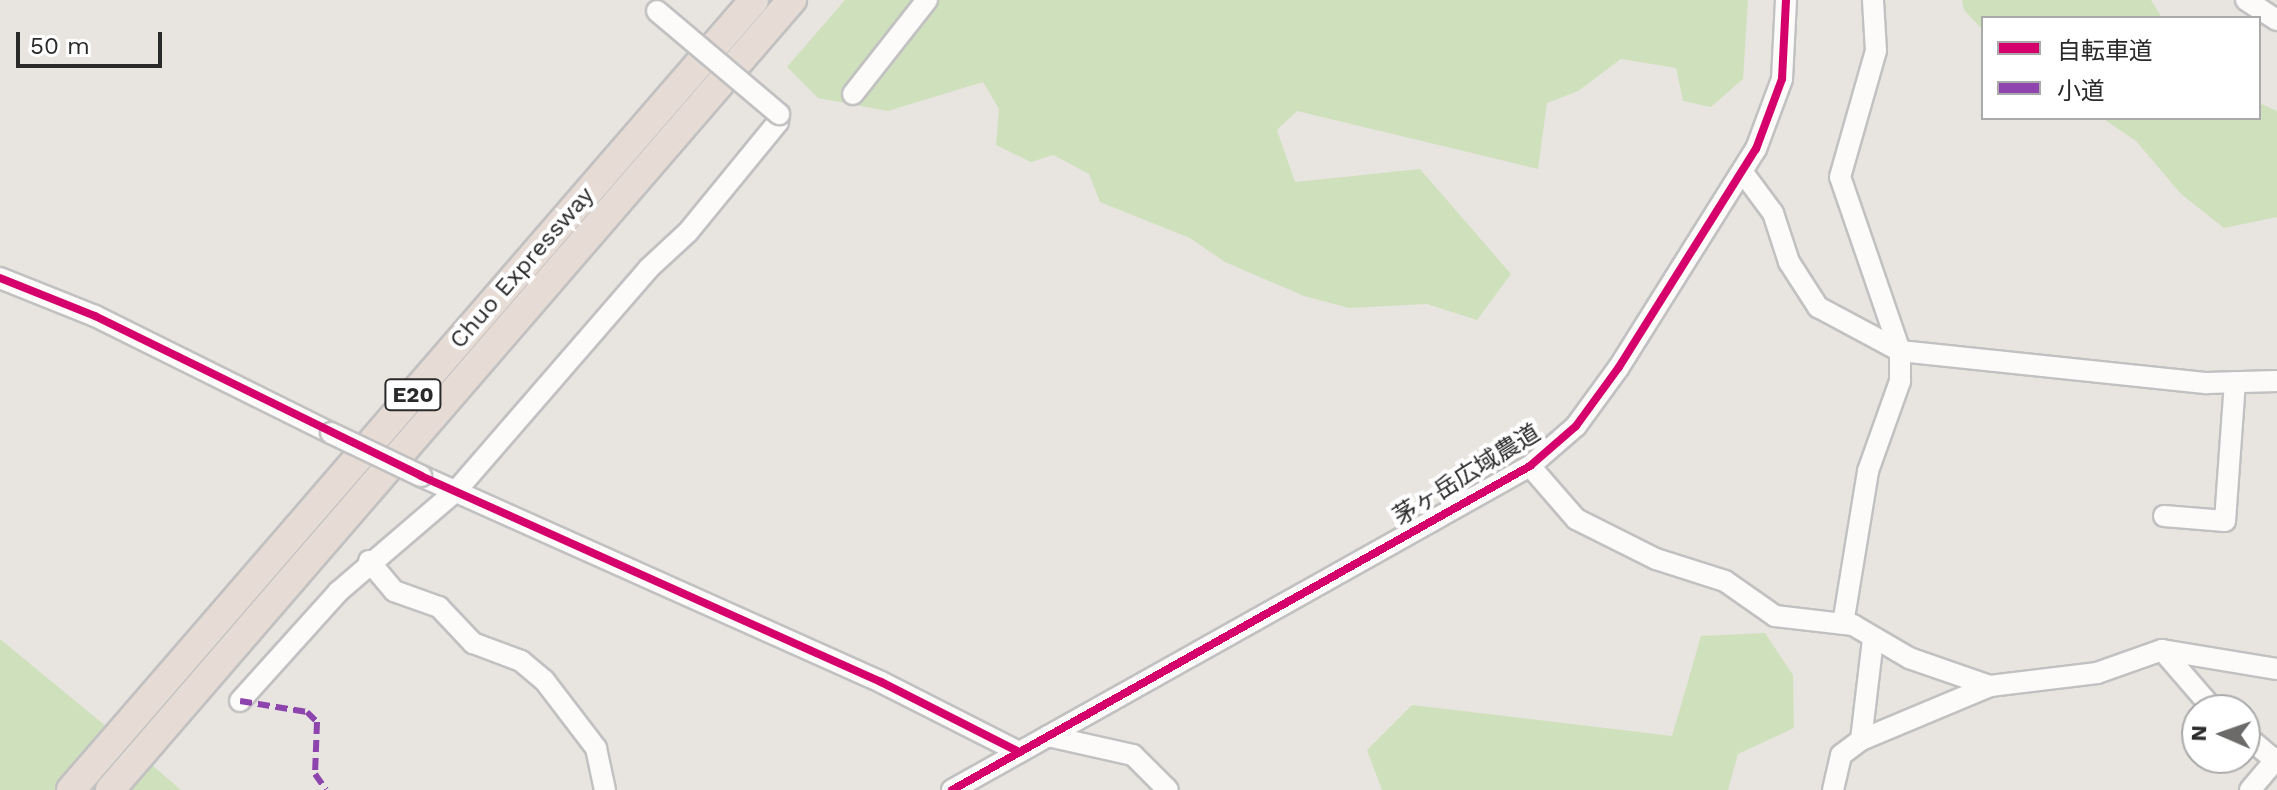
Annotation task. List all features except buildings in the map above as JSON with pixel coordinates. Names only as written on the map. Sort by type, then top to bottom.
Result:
[{"type":"highway","name":"Chuo Expressway","points":[[71,790],[754,0]]},
{"type":"highway","name":"Chuo Expressway","points":[[110,790],[792,0]]},
{"type":"street","points":[[853,94],[927,0]]},
{"type":"street","name":"茅ヶ岳広域農道","points":[[952,790],[1530,466],[1595,403],[1744,174],[1782,79],[1786,0]]},
{"type":"street","points":[[1843,624],[1868,471],[1900,381],[1900,351],[1840,177],[1876,51],[1873,0]]},
{"type":"street","points":[[2246,0],[2277,20]]},
{"type":"street","points":[[240,701],[369,561],[456,491],[648,269],[688,232],[778,122],[779,114],[650,6]]},
{"type":"street","points":[[1744,174],[1773,213],[1789,262],[1818,307],[1900,351],[2235,382],[2277,381]]},
{"type":"street","points":[[0,278],[95,316],[421,476],[881,682],[1019,752]]},
{"type":"street","points":[[2164,516],[2225,521],[2235,382]]},
{"type":"street","points":[[1530,466],[1576,519],[1688,573],[1725,581],[1775,616],[1843,624],[1873,640],[1990,686]]},
{"type":"street","points":[[369,561],[394,591],[439,607],[473,643],[521,661],[544,680],[596,748],[605,790]]},
{"type":"street","points":[[1861,740],[1873,640]]},
{"type":"street","points":[[2162,650],[2200,694]]},
{"type":"street","points":[[1833,790],[1841,755],[1861,740],[1990,686],[2097,673],[2162,650],[2277,669]]},
{"type":"street","points":[[1048,736],[1133,755],[1168,790]]},
{"type":"street","points":[[2250,790],[2276,759]]},
{"type":"green space","points":[[845,0],[1748,0],[1743,79],[1711,107],[1683,101],[1676,68],[1621,59],[1578,91],[1547,103],[1538,169],[1297,111],[1277,130],[1295,182],[1420,169],[1511,274],[1477,320],[1427,304],[1349,308],[1304,296],[1225,262],[1190,238],[1100,202],[1089,174],[1053,155],[1031,162],[996,145],[999,109],[983,82],[888,111],[818,98],[787,67]]},
{"type":"green space","points":[[1962,0],[2151,0],[2161,16],[1981,16],[1981,28],[1964,10]]},
{"type":"green space","points":[[2261,104],[2277,111],[2277,217],[2224,228],[2181,194],[2136,141],[2105,120],[2261,120]]},
{"type":"green space","points":[[1765,633],[1793,675],[1794,728],[1738,754],[1728,790],[1382,790],[1367,750],[1412,705],[1672,736],[1701,636]]},
{"type":"green space","points":[[0,639],[130,746],[181,790],[0,790]]},
{"type":"marked path","points":[[240,701],[307,712],[317,722],[315,774],[326,790]]},
{"type":"cycle path","points":[[952,790],[1530,466],[1576,426],[1619,367],[1756,149],[1782,79],[1786,0]]},
{"type":"cycle path","points":[[0,278],[95,316],[421,476],[881,682],[1019,752]]}]
